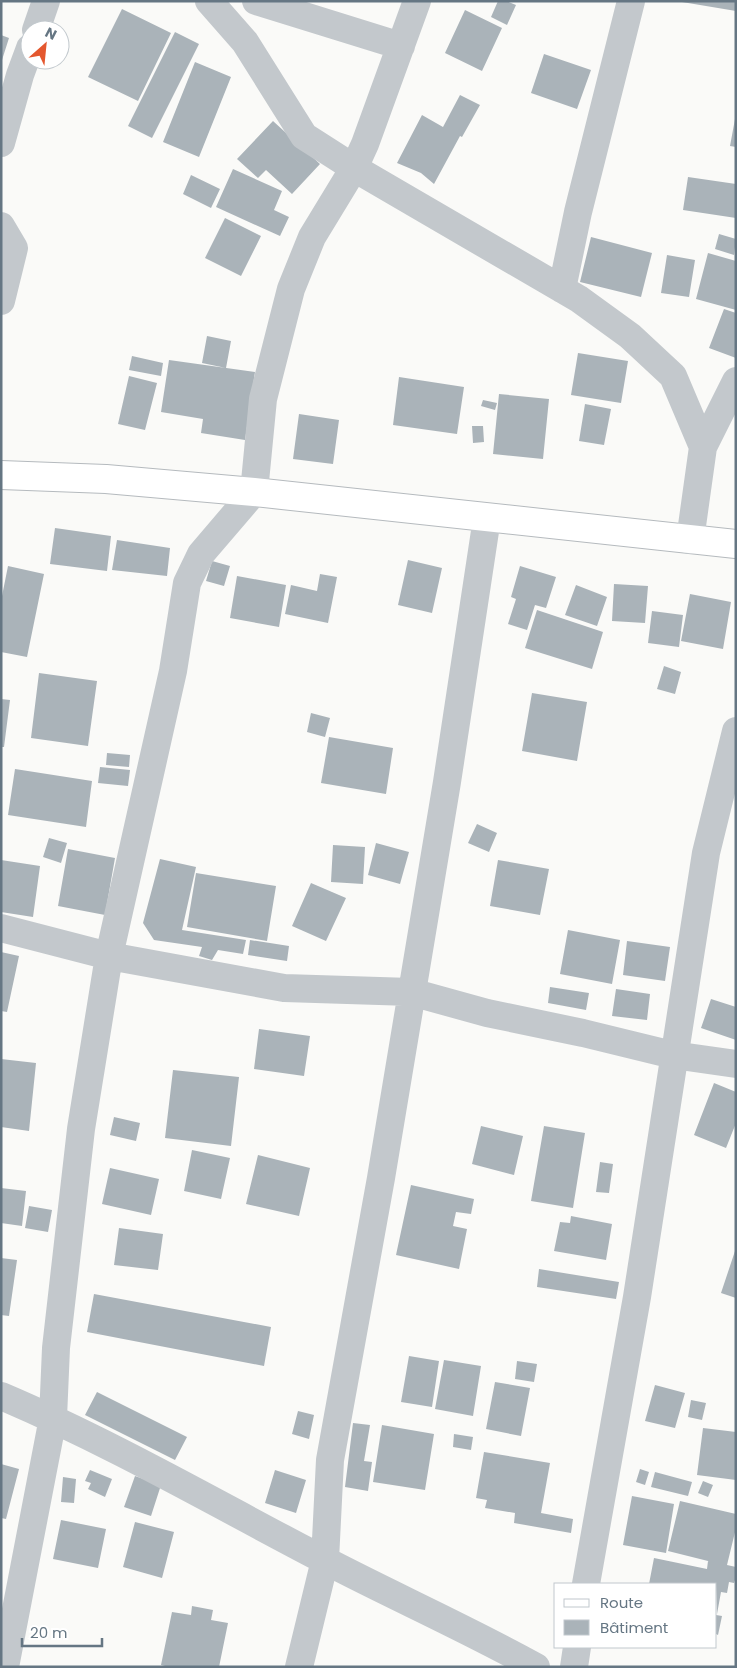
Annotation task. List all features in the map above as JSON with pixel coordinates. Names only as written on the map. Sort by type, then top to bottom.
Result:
[{"type":"main road","points":[[1,475],[106,479],[254,492],[736,544]]},
{"type":"street","points":[[39,20],[46,1]]},
{"type":"street","points":[[209,1],[245,42],[304,136],[354,168],[579,299],[630,336],[674,376],[703,447]]},
{"type":"street","points":[[256,1],[401,46]]},
{"type":"street","points":[[5,1667],[53,1418],[56,1348],[81,1129],[109,956],[173,671],[187,583],[201,554],[254,492],[263,399],[291,289],[312,237],[354,168],[365,144],[417,1]]},
{"type":"street","points":[[562,290],[578,212],[631,1]]},
{"type":"street","points":[[1,143],[22,70]]},
{"type":"street","points":[[1,226],[14,248],[1,301]]},
{"type":"street","points":[[690,540],[703,447],[736,381]]},
{"type":"street","points":[[299,1667],[325,1560],[330,1460],[381,1178],[447,782],[487,518]]},
{"type":"street","points":[[586,1583],[590,1551],[636,1297],[706,853],[736,731]]},
{"type":"street","points":[[1,928],[109,956],[284,988],[411,992],[487,1013],[584,1033],[673,1056],[736,1064]]},
{"type":"street","points":[[1,1396],[53,1418],[325,1560],[483,1638],[536,1667]]},
{"type":"street","points":[[574,1667],[577,1648]]},
{"type":"building","points":[[498,1],[506,1],[516,5],[507,25],[491,17]]},
{"type":"building","points":[[736,1],[736,11],[682,2]]},
{"type":"building","points":[[122,9],[171,33],[138,101],[88,77]]},
{"type":"building","points":[[465,10],[502,28],[482,71],[445,53]]},
{"type":"building","points":[[175,32],[199,44],[152,138],[128,126]]},
{"type":"building","points":[[1,35],[9,38],[2,60],[1,60]]},
{"type":"building","points":[[544,54],[591,70],[577,109],[531,93]]},
{"type":"building","points":[[195,62],[231,77],[199,157],[163,142]]},
{"type":"building","points":[[460,95],[480,105],[462,137],[460,136],[434,184],[421,173],[397,163],[422,115],[443,127]]},
{"type":"building","points":[[736,119],[736,147],[730,146]]},
{"type":"building","points":[[273,121],[320,164],[292,194],[266,170],[258,178],[237,159]]},
{"type":"building","points":[[233,169],[282,191],[274,210],[289,217],[280,236],[216,207]]},
{"type":"building","points":[[191,175],[220,189],[211,208],[183,194]]},
{"type":"building","points":[[688,177],[736,184],[736,218],[683,210]]},
{"type":"building","points":[[225,218],[261,236],[241,276],[205,258]]},
{"type":"building","points":[[719,234],[736,239],[734,255],[715,249]]},
{"type":"building","points":[[591,237],[652,253],[641,297],[580,282]]},
{"type":"building","points":[[708,253],[736,261],[736,310],[696,299]]},
{"type":"building","points":[[667,255],[695,260],[689,297],[661,293]]},
{"type":"building","points":[[724,309],[736,313],[736,358],[709,348]]},
{"type":"building","points":[[207,336],[231,341],[226,368],[202,363]]},
{"type":"building","points":[[578,353],[628,361],[621,403],[571,395]]},
{"type":"building","points":[[132,356],[163,363],[161,376],[129,370]]},
{"type":"building","points":[[169,360],[255,372],[245,440],[201,433],[203,419],[161,412]]},
{"type":"building","points":[[129,376],[157,383],[145,430],[118,424]]},
{"type":"building","points":[[399,377],[464,387],[457,434],[393,425]]},
{"type":"building","points":[[499,394],[549,399],[543,459],[493,454]]},
{"type":"building","points":[[483,400],[497,403],[495,410],[481,406]]},
{"type":"building","points":[[585,404],[611,409],[604,445],[579,441]]},
{"type":"building","points":[[299,414],[339,420],[333,464],[293,459]]},
{"type":"building","points":[[472,426],[483,426],[484,442],[473,443]]},
{"type":"building","points":[[55,528],[111,536],[107,571],[50,564]]},
{"type":"building","points":[[117,540],[170,548],[167,576],[112,570]]},
{"type":"building","points":[[408,560],[442,568],[432,613],[398,605]]},
{"type":"building","points":[[212,561],[230,566],[224,586],[206,581]]},
{"type":"building","points":[[8,566],[44,574],[27,657],[1,652],[1,601]]},
{"type":"building","points":[[520,566],[556,577],[546,608],[535,605],[527,630],[508,624],[516,599],[511,597]]},
{"type":"building","points":[[320,574],[337,577],[328,623],[285,614],[291,585],[317,591]]},
{"type":"building","points":[[237,576],[286,585],[279,627],[230,618]]},
{"type":"building","points":[[614,584],[648,586],[645,623],[612,621]]},
{"type":"building","points":[[576,585],[607,597],[597,626],[565,615]]},
{"type":"building","points":[[690,594],[731,602],[723,649],[681,641]]},
{"type":"building","points":[[537,610],[603,632],[592,669],[525,648]]},
{"type":"building","points":[[652,611],[683,615],[679,647],[648,643]]},
{"type":"building","points":[[664,666],[681,672],[675,694],[657,689]]},
{"type":"building","points":[[39,673],[97,681],[88,746],[31,738]]},
{"type":"building","points":[[532,693],[587,702],[577,761],[522,751]]},
{"type":"building","points":[[1,699],[10,700],[4,747],[1,747]]},
{"type":"building","points":[[311,713],[330,718],[325,737],[307,732]]},
{"type":"building","points":[[329,737],[393,748],[386,794],[321,783]]},
{"type":"building","points":[[107,753],[130,755],[129,767],[106,765]]},
{"type":"building","points":[[100,767],[130,770],[128,786],[98,783]]},
{"type":"building","points":[[15,769],[92,781],[86,827],[8,815]]},
{"type":"building","points":[[477,824],[497,833],[489,852],[468,843]]},
{"type":"building","points":[[49,838],[67,843],[61,863],[43,857]]},
{"type":"building","points":[[376,843],[409,852],[400,884],[368,875]]},
{"type":"building","points":[[333,845],[365,847],[363,884],[331,882]]},
{"type":"building","points":[[68,849],[115,858],[105,915],[58,906]]},
{"type":"building","points":[[160,859],[196,867],[182,930],[246,940],[243,954],[218,950],[212,960],[199,956],[202,947],[154,940],[143,923]]},
{"type":"building","points":[[1,860],[40,866],[33,917],[1,912]]},
{"type":"building","points":[[498,860],[549,869],[540,915],[490,906]]},
{"type":"building","points":[[196,873],[276,886],[267,941],[187,927]]},
{"type":"building","points":[[311,883],[346,898],[326,941],[292,926]]},
{"type":"building","points":[[568,930],[620,940],[612,984],[560,974]]},
{"type":"building","points":[[250,940],[289,946],[287,961],[248,955]]},
{"type":"building","points":[[627,941],[670,947],[665,981],[623,975]]},
{"type":"building","points":[[1,952],[19,956],[7,1012],[1,1011]]},
{"type":"building","points":[[550,987],[589,993],[586,1010],[548,1003]]},
{"type":"building","points":[[616,989],[650,994],[647,1020],[612,1016]]},
{"type":"building","points":[[711,999],[736,1007],[736,1040],[701,1028]]},
{"type":"building","points":[[259,1029],[310,1036],[304,1076],[254,1069]]},
{"type":"building","points":[[1,1059],[36,1063],[29,1131],[1,1127]]},
{"type":"building","points":[[173,1070],[239,1077],[231,1146],[165,1138]]},
{"type":"building","points":[[714,1083],[736,1092],[736,1123],[726,1148],[694,1135]]},
{"type":"building","points":[[114,1117],[140,1123],[136,1141],[110,1135]]},
{"type":"building","points":[[481,1126],[523,1136],[514,1175],[472,1164]]},
{"type":"building","points":[[544,1126],[585,1133],[573,1208],[531,1201]]},
{"type":"building","points":[[192,1150],[230,1158],[221,1199],[184,1191]]},
{"type":"building","points":[[258,1155],[310,1168],[299,1216],[246,1204]]},
{"type":"building","points":[[600,1162],[613,1164],[609,1193],[596,1192]]},
{"type":"building","points":[[110,1168],[159,1179],[151,1215],[102,1204]]},
{"type":"building","points":[[411,1185],[474,1199],[471,1214],[456,1212],[453,1226],[467,1229],[459,1269],[396,1255]]},
{"type":"building","points":[[1,1188],[26,1191],[22,1226],[1,1223]]},
{"type":"building","points":[[29,1206],[52,1210],[48,1232],[25,1228]]},
{"type":"building","points":[[571,1216],[612,1224],[606,1260],[554,1251],[560,1222],[570,1223]]},
{"type":"building","points":[[119,1228],[163,1234],[158,1270],[114,1265]]},
{"type":"building","points":[[736,1248],[736,1298],[721,1293]]},
{"type":"building","points":[[1,1258],[17,1260],[9,1316],[1,1315]]},
{"type":"building","points":[[539,1269],[619,1282],[616,1299],[537,1287]]},
{"type":"building","points":[[94,1294],[271,1327],[264,1366],[87,1332]]},
{"type":"building","points":[[409,1356],[439,1361],[432,1407],[401,1402]]},
{"type":"building","points":[[444,1360],[481,1366],[473,1416],[435,1409]]},
{"type":"building","points":[[517,1361],[537,1364],[534,1382],[515,1379]]},
{"type":"building","points":[[495,1382],[530,1388],[521,1436],[486,1429]]},
{"type":"building","points":[[655,1385],[685,1393],[675,1428],[645,1421]]},
{"type":"building","points":[[97,1392],[187,1437],[175,1460],[85,1415]]},
{"type":"building","points":[[691,1400],[706,1403],[702,1420],[688,1417]]},
{"type":"building","points":[[298,1411],[314,1415],[309,1439],[292,1434]]},
{"type":"building","points":[[353,1423],[370,1425],[364,1461],[372,1462],[368,1491],[345,1487]]},
{"type":"building","points":[[382,1425],[434,1434],[425,1490],[373,1482]]},
{"type":"building","points":[[703,1428],[736,1432],[736,1480],[697,1475]]},
{"type":"building","points":[[454,1434],[473,1437],[471,1450],[453,1447]]},
{"type":"building","points":[[484,1452],[550,1463],[541,1513],[573,1519],[571,1533],[514,1523],[515,1513],[485,1508],[487,1500],[476,1498]]},
{"type":"building","points":[[1,1464],[19,1469],[6,1519],[1,1518]]},
{"type":"building","points":[[640,1469],[649,1472],[645,1485],[636,1482]]},
{"type":"building","points":[[90,1470],[112,1479],[105,1497],[88,1489],[91,1483],[85,1481]]},
{"type":"building","points":[[275,1470],[306,1480],[296,1513],[265,1503]]},
{"type":"building","points":[[655,1472],[692,1482],[688,1496],[651,1487]]},
{"type":"building","points":[[135,1476],[161,1485],[151,1516],[124,1507]]},
{"type":"building","points":[[63,1477],[76,1479],[74,1503],[61,1502]]},
{"type":"building","points":[[703,1481],[713,1485],[708,1497],[698,1493]]},
{"type":"building","points":[[632,1496],[674,1504],[666,1553],[623,1545]]},
{"type":"building","points":[[680,1501],[736,1514],[736,1528],[727,1565],[736,1567],[736,1577],[734,1583],[729,1582],[727,1593],[721,1592],[717,1614],[717,1583],[649,1583],[654,1558],[707,1569],[708,1561],[668,1551]]},
{"type":"building","points":[[61,1520],[106,1529],[98,1568],[53,1559]]},
{"type":"building","points":[[135,1522],[174,1532],[162,1578],[123,1567]]},
{"type":"building","points":[[192,1606],[213,1610],[211,1620],[228,1623],[219,1667],[169,1667],[161,1665],[172,1612],[191,1615]]},
{"type":"building","points":[[717,1615],[722,1616],[717,1634]]}]
